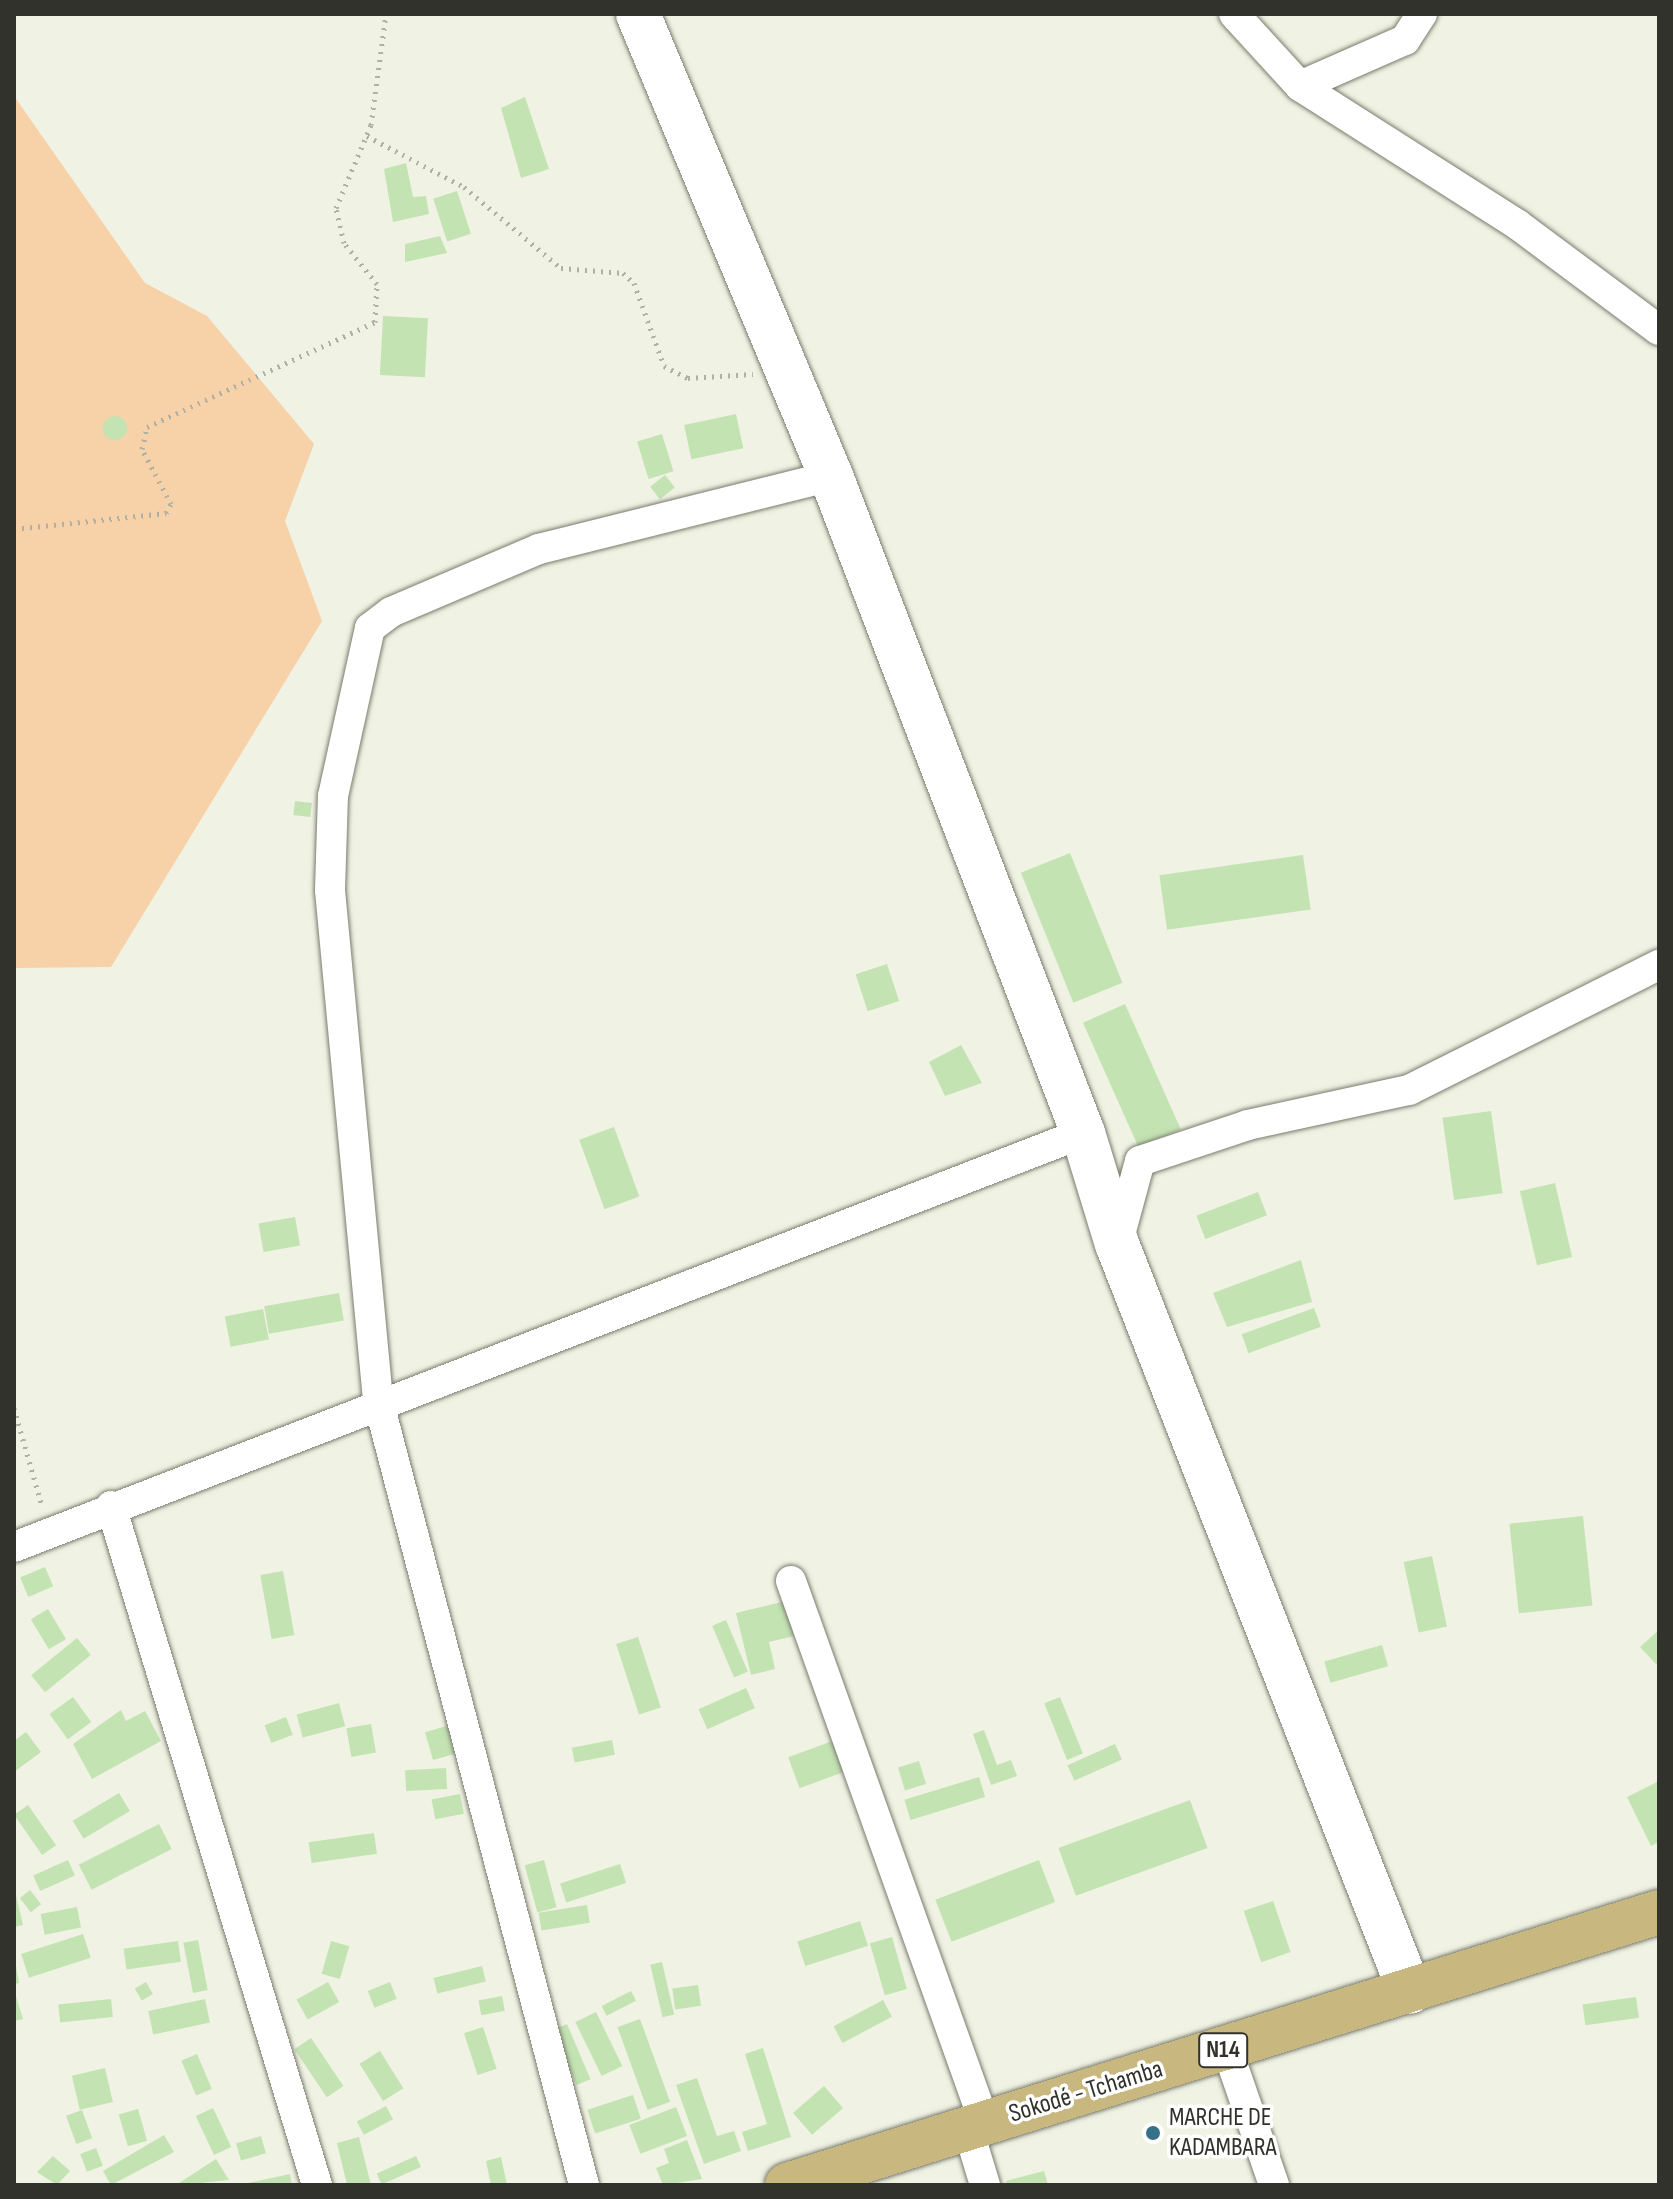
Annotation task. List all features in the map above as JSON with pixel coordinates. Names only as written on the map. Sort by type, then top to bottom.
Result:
[{"type":"main road","points":[[638,14],[831,476],[1083,1133],[1117,1244],[1410,1992]]},
{"type":"main road","name":"Sokodé - Tchamba","points":[[787,2185],[1659,1912]]},
{"type":"street","points":[[1234,14],[1300,86],[1518,225],[1659,330]]},
{"type":"street","points":[[1300,86],[1405,40],[1422,14]]},
{"type":"street","points":[[584,2185],[378,1400],[328,840],[370,628],[391,612],[539,549],[831,476]]},
{"type":"street","points":[[1117,1244],[1140,1161],[1248,1125],[1409,1090],[1659,965]]},
{"type":"street","points":[[14,1547],[378,1400],[1083,1133]]},
{"type":"street","points":[[111,1506],[317,2185]]},
{"type":"street","points":[[791,1581],[976,2126],[985,2185]]},
{"type":"street","points":[[1227,2049],[1274,2185]]},
{"type":"path","points":[[14,529],[166,513],[171,504],[142,449],[147,427],[368,329],[379,293],[344,243],[337,220],[367,136],[386,14]]},
{"type":"path","points":[[367,136],[464,187],[561,268],[623,273],[634,283],[653,348],[676,373],[786,374]]},
{"type":"path","points":[[14,1408],[42,1508],[62,1526]]},
{"type":"shaded area","points":[[14,96],[145,283],[207,316],[314,444],[285,521],[322,621],[111,967],[14,968]]},
{"type":"building","points":[[525,97],[549,169],[521,178],[501,108]]},
{"type":"building","points":[[406,163],[413,197],[426,196],[429,214],[393,222],[384,169]]},
{"type":"building","points":[[457,191],[471,234],[447,242],[433,199]]},
{"type":"building","points":[[440,236],[447,253],[405,262],[405,244]]},
{"type":"building","points":[[383,316],[428,318],[425,377],[380,375]]},
{"type":"building","points":[[736,414],[743,448],[691,459],[684,425]]},
{"type":"building","points":[[115,416],[126,423],[127,428],[120,439],[115,440],[104,433],[103,428],[110,417]]},
{"type":"building","points":[[662,434],[673,471],[649,479],[637,442]]},
{"type":"building","points":[[665,475],[675,488],[660,499],[650,487]]},
{"type":"building","points":[[295,801],[312,803],[310,817],[293,815]]},
{"type":"building","points":[[1070,853],[1122,983],[1073,1003],[1021,873]]},
{"type":"building","points":[[1303,855],[1311,909],[1167,930],[1159,875]]},
{"type":"building","points":[[887,964],[899,1001],[868,1011],[856,974]]},
{"type":"building","points":[[1125,1004],[1181,1129],[1139,1148],[1083,1023]]},
{"type":"building","points":[[961,1045],[982,1083],[945,1096],[929,1062]]},
{"type":"building","points":[[1491,1111],[1503,1193],[1454,1200],[1442,1118]]},
{"type":"building","points":[[614,1127],[639,1197],[605,1209],[579,1140]]},
{"type":"building","points":[[1555,1183],[1572,1257],[1537,1265],[1520,1191]]},
{"type":"building","points":[[1258,1192],[1267,1215],[1205,1239],[1196,1216]]},
{"type":"building","points":[[295,1217],[300,1246],[264,1252],[259,1223]]},
{"type":"building","points":[[1301,1260],[1312,1302],[1227,1327],[1213,1293]]},
{"type":"building","points":[[339,1293],[344,1321],[269,1334],[264,1306]]},
{"type":"building","points":[[1314,1308],[1321,1327],[1248,1353],[1242,1334]]},
{"type":"building","points":[[263,1309],[269,1339],[231,1347],[225,1316]]},
{"type":"building","points":[[1583,1516],[1592,1606],[1519,1613],[1509,1524]]},
{"type":"building","points":[[1432,1556],[1447,1626],[1419,1632],[1404,1562]]},
{"type":"building","points":[[45,1567],[53,1586],[28,1597],[20,1578]]},
{"type":"building","points":[[283,1571],[294,1635],[272,1639],[260,1575]]},
{"type":"building","points":[[786,1601],[794,1636],[769,1642],[775,1669],[751,1675],[736,1613]]},
{"type":"building","points":[[48,1609],[66,1639],[49,1649],[31,1619]]},
{"type":"building","points":[[726,1620],[748,1672],[734,1677],[712,1626]]},
{"type":"building","points":[[1659,1630],[1659,1662],[1656,1664],[1640,1647]]},
{"type":"building","points":[[638,1637],[661,1707],[639,1714],[616,1644]]},
{"type":"building","points":[[77,1638],[91,1655],[45,1692],[31,1675]]},
{"type":"building","points":[[1382,1645],[1388,1666],[1330,1683],[1324,1662]]},
{"type":"building","points":[[746,1688],[755,1708],[707,1729],[698,1709]]},
{"type":"building","points":[[73,1697],[91,1722],[68,1739],[50,1714]]},
{"type":"building","points":[[1060,1697],[1083,1754],[1067,1760],[1044,1703]]},
{"type":"building","points":[[339,1703],[345,1726],[303,1738],[296,1714]]},
{"type":"building","points":[[121,1710],[126,1721],[145,1711],[161,1741],[92,1779],[73,1744]]},
{"type":"building","points":[[286,1717],[293,1735],[271,1743],[265,1725]]},
{"type":"building","points":[[371,1724],[376,1753],[351,1757],[346,1728]]},
{"type":"building","points":[[450,1725],[458,1753],[433,1760],[425,1732]]},
{"type":"building","points":[[984,1730],[997,1765],[1011,1760],[1017,1776],[991,1785],[973,1734]]},
{"type":"building","points":[[26,1732],[41,1752],[14,1772],[14,1741]]},
{"type":"building","points":[[838,1739],[849,1770],[799,1788],[788,1757]]},
{"type":"building","points":[[612,1740],[615,1755],[575,1763],[572,1748]]},
{"type":"building","points":[[1115,1744],[1122,1760],[1074,1781],[1067,1765]]},
{"type":"building","points":[[919,1761],[926,1784],[905,1790],[898,1767]]},
{"type":"building","points":[[446,1768],[447,1789],[406,1791],[405,1770]]},
{"type":"building","points":[[979,1777],[985,1797],[911,1820],[904,1800]]},
{"type":"building","points":[[1659,1781],[1659,1842],[1651,1846],[1627,1797]]},
{"type":"building","points":[[119,1793],[130,1811],[84,1839],[73,1821]]},
{"type":"building","points":[[460,1794],[464,1814],[435,1819],[432,1800]]},
{"type":"building","points":[[1190,1800],[1207,1848],[1076,1896],[1058,1848]]},
{"type":"building","points":[[28,1805],[56,1845],[42,1855],[14,1815]]},
{"type":"building","points":[[159,1824],[172,1849],[92,1890],[79,1865]]},
{"type":"building","points":[[374,1833],[377,1854],[312,1863],[309,1842]]},
{"type":"building","points":[[68,1860],[75,1876],[40,1891],[33,1875]]},
{"type":"building","points":[[544,1860],[557,1907],[537,1913],[525,1865]]},
{"type":"building","points":[[1039,1860],[1055,1902],[951,1942],[935,1900]]},
{"type":"building","points":[[620,1864],[626,1883],[566,1902],[560,1883]]},
{"type":"building","points":[[14,1887],[23,1925],[14,1927]]},
{"type":"building","points":[[30,1890],[41,1904],[31,1912],[20,1898]]},
{"type":"building","points":[[1273,1901],[1291,1952],[1261,1962],[1244,1911]]},
{"type":"building","points":[[587,1905],[590,1923],[541,1930],[539,1913]]},
{"type":"building","points":[[77,1907],[81,1928],[45,1935],[41,1914]]},
{"type":"building","points":[[860,1921],[868,1946],[805,1966],[797,1941]]},
{"type":"building","points":[[83,1934],[91,1958],[29,1978],[21,1954]]},
{"type":"building","points":[[892,1937],[907,1989],[885,1995],[870,1943]]},
{"type":"building","points":[[198,1940],[208,1990],[193,1993],[183,1943]]},
{"type":"building","points":[[178,1941],[181,1962],[126,1969],[124,1949]]},
{"type":"building","points":[[331,1941],[349,1946],[340,1979],[322,1974]]},
{"type":"building","points":[[14,1954],[19,1983],[14,1984]]},
{"type":"building","points":[[662,1962],[674,2015],[662,2017],[650,1965]]},
{"type":"building","points":[[482,1966],[486,1982],[437,1994],[433,1978]]},
{"type":"building","points":[[146,1982],[153,1994],[142,2001],[135,1988]]},
{"type":"building","points":[[328,1982],[339,2002],[308,2020],[297,1999]]},
{"type":"building","points":[[390,1982],[397,1999],[374,2008],[368,1991]]},
{"type":"building","points":[[698,1985],[701,2006],[675,2009],[672,1989]]},
{"type":"building","points":[[14,1990],[23,2019],[14,2021]]},
{"type":"building","points":[[631,1991],[636,2001],[607,2016],[602,2006]]},
{"type":"building","points":[[502,1996],[505,2011],[481,2015],[478,2001]]},
{"type":"building","points":[[1636,1997],[1639,2018],[1585,2025],[1583,2005]]},
{"type":"building","points":[[111,1999],[113,2017],[60,2022],[58,2005]]},
{"type":"building","points":[[205,1999],[210,2022],[153,2035],[148,2011]]},
{"type":"building","points":[[883,2000],[892,2017],[842,2043],[834,2026]]},
{"type":"building","points":[[596,2012],[622,2066],[602,2076],[575,2022]]},
{"type":"building","points":[[640,2019],[670,2102],[648,2110],[617,2027]]},
{"type":"building","points":[[567,2024],[590,2079],[577,2085],[553,2030]]},
{"type":"building","points":[[483,2027],[497,2069],[478,2075],[464,2033]]},
{"type":"building","points":[[311,2038],[343,2086],[327,2097],[294,2049]]},
{"type":"building","points":[[763,2048],[791,2137],[748,2151],[742,2132],[767,2124],[745,2054]]},
{"type":"building","points":[[380,2051],[403,2088],[383,2101],[360,2064]]},
{"type":"building","points":[[197,2054],[212,2089],[196,2096],[181,2061]]},
{"type":"building","points":[[105,2068],[113,2102],[80,2110],[72,2076]]},
{"type":"building","points":[[697,2078],[717,2136],[734,2131],[741,2151],[704,2164],[676,2085]]},
{"type":"building","points":[[824,2086],[843,2108],[812,2135],[793,2113]]},
{"type":"building","points":[[633,2095],[641,2119],[595,2134],[587,2110]]},
{"type":"building","points":[[386,2106],[393,2119],[364,2135],[357,2121]]},
{"type":"building","points":[[676,2107],[687,2136],[640,2154],[629,2125]]},
{"type":"building","points":[[213,2108],[231,2147],[214,2155],[196,2116]]},
{"type":"building","points":[[138,2109],[147,2141],[128,2146],[119,2115]]},
{"type":"building","points":[[82,2110],[92,2138],[76,2144],[66,2116]]},
{"type":"building","points":[[164,2135],[174,2152],[111,2185],[103,2171]]},
{"type":"building","points":[[261,2136],[266,2153],[241,2160],[236,2143]]},
{"type":"building","points":[[359,2137],[371,2185],[347,2185],[337,2143]]},
{"type":"building","points":[[687,2140],[702,2179],[663,2185],[656,2168],[669,2163],[664,2149]]},
{"type":"building","points":[[96,2148],[103,2166],[87,2172],[80,2154]]},
{"type":"building","points":[[53,2156],[70,2171],[57,2185],[37,2172]]},
{"type":"building","points":[[416,2156],[421,2167],[382,2184],[377,2173]]},
{"type":"building","points":[[501,2157],[507,2185],[491,2185],[486,2161]]},
{"type":"building","points":[[216,2159],[229,2180],[180,2185],[179,2183]]},
{"type":"building","points":[[1044,2171],[1048,2185],[1007,2185],[1006,2181]]},
{"type":"building","points":[[290,2174],[292,2185],[243,2185],[243,2184]]},
{"type":"place","name":"MARCHE DE KADAMBARA","points":[[1153,2133]]}]
